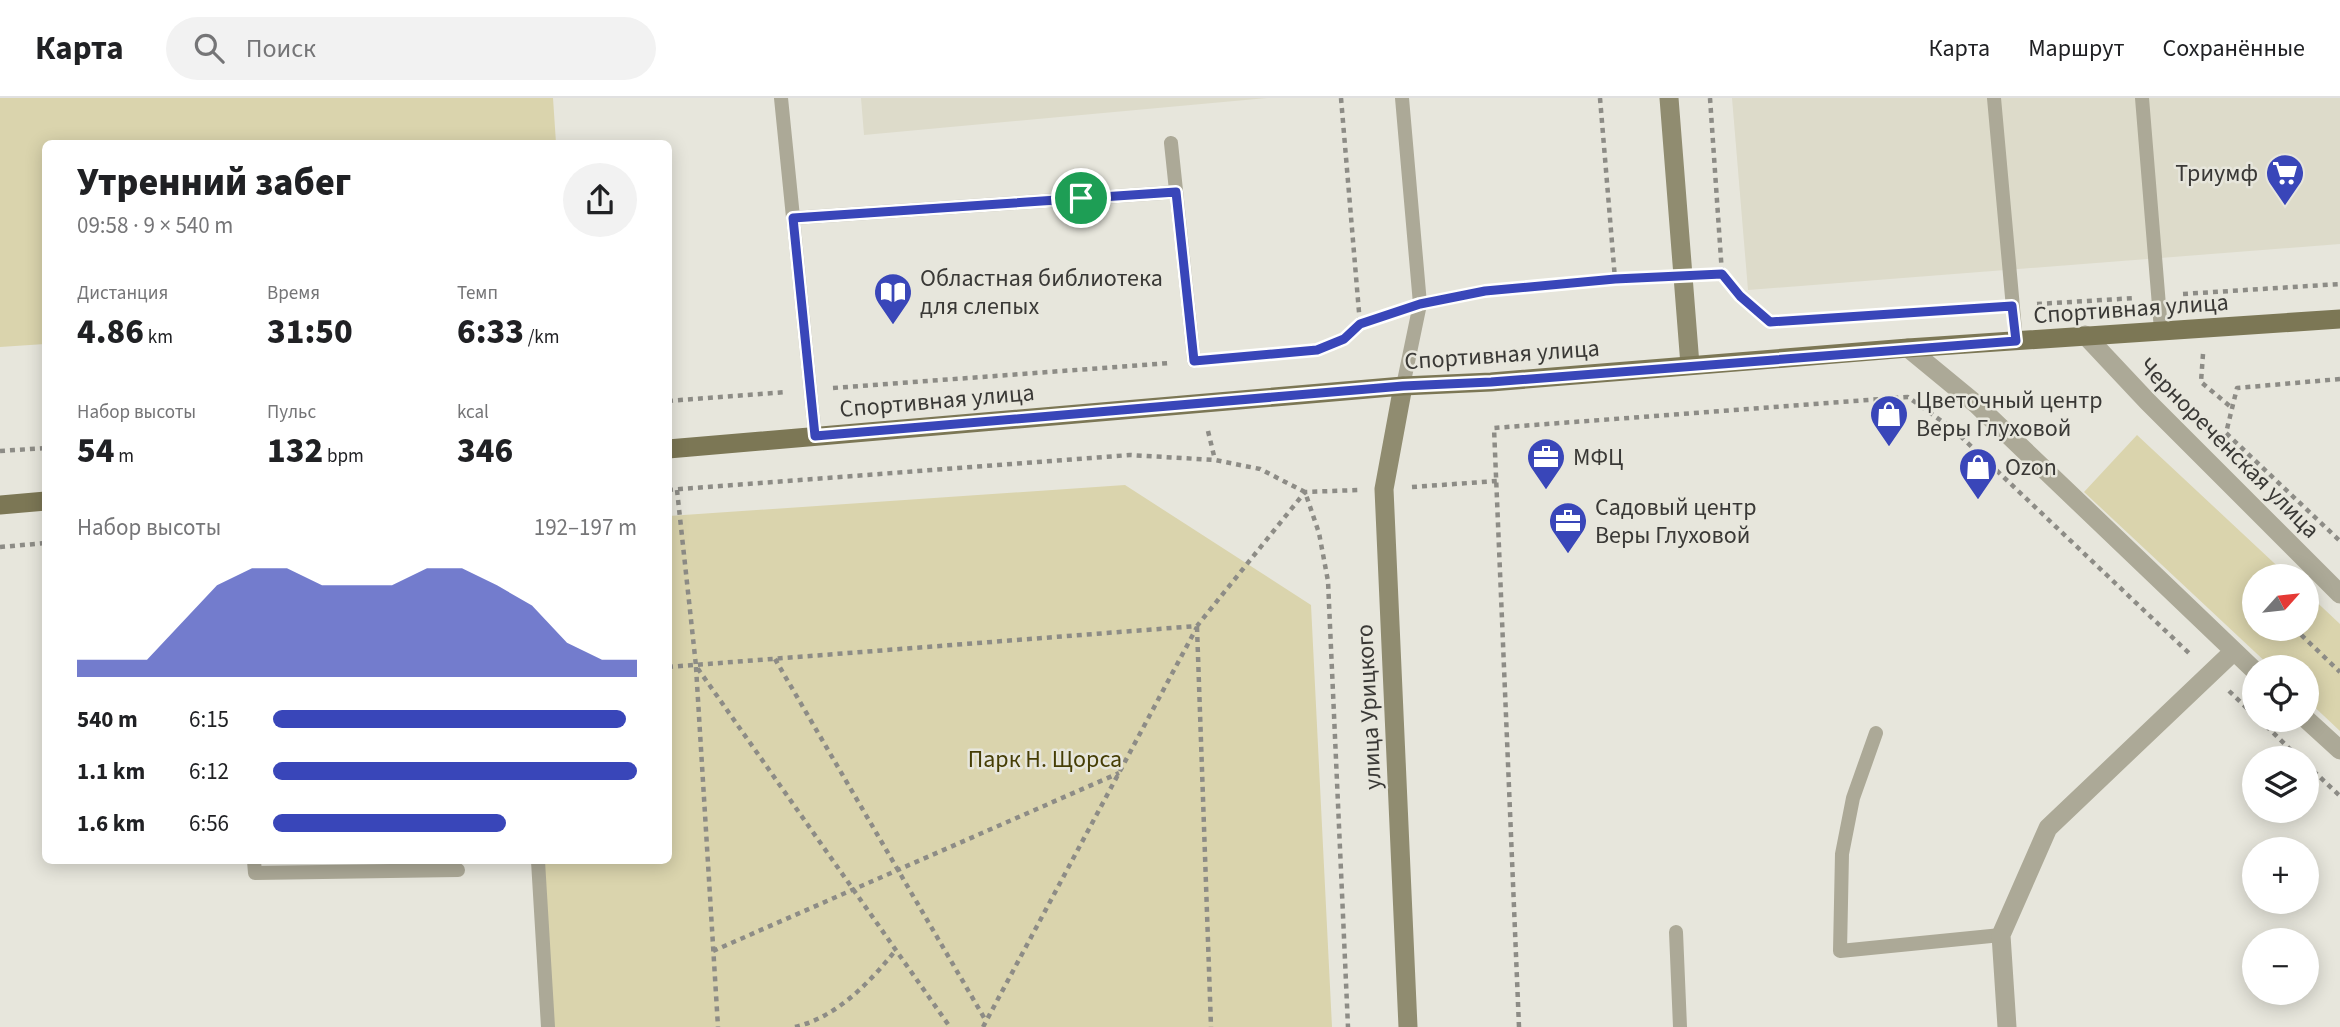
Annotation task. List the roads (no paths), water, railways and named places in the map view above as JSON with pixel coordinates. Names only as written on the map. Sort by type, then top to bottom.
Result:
[{"type":"main road","points":[[1669,98],[1690,365]]},
{"type":"main road","name":"Спортивная улица","points":[[672,449],[1403,386],[1491,382],[1908,348],[2340,319]]},
{"type":"main road","name":"улица Урицкого","points":[[1403,386],[1384,489],[1408,1027]]},
{"type":"main road","points":[[0,505],[42,501]]},
{"type":"street","name":"Чернореченская улица","points":[[2085,335],[2147,401],[2340,594]]},
{"type":"street","points":[[1908,348],[1976,404],[2242,659]]},
{"type":"street","points":[[2007,1027],[2001,935],[2048,828],[2234,651]]},
{"type":"street","points":[[2319,731],[2340,750]]},
{"type":"lane","points":[[781,98],[815,436]]},
{"type":"lane","points":[[1402,98],[1420,304],[1403,386]]},
{"type":"lane","points":[[1994,98],[2016,341]]},
{"type":"lane","points":[[2142,98],[2161,330]]},
{"type":"lane","points":[[1171,143],[1194,361]]},
{"type":"lane","points":[[793,218],[1176,192]]},
{"type":"lane","points":[[1876,733],[1853,798],[1842,854],[1840,951],[2001,935]]},
{"type":"lane","points":[[254,864],[255,873],[458,870]]},
{"type":"lane","points":[[538,864],[548,1027]]},
{"type":"lane","points":[[1676,932],[1680,1027]]},
{"type":"place","name":"Триумф","points":[[2285,207]]},
{"type":"place","name":"Областная библиотека для слепых","points":[[893,326]]},
{"type":"place","name":"Цветочный центр Веры Глуховой","points":[[1889,448]]},
{"type":"place","name":"МФЦ","points":[[1546,491]]},
{"type":"place","name":"Ozon","points":[[1978,501]]},
{"type":"place","name":"Садовый центр Веры Глуховой","points":[[1568,555]]},
{"type":"park label","name":"Парк Н. Щорса","points":[[1045,759]]}]
